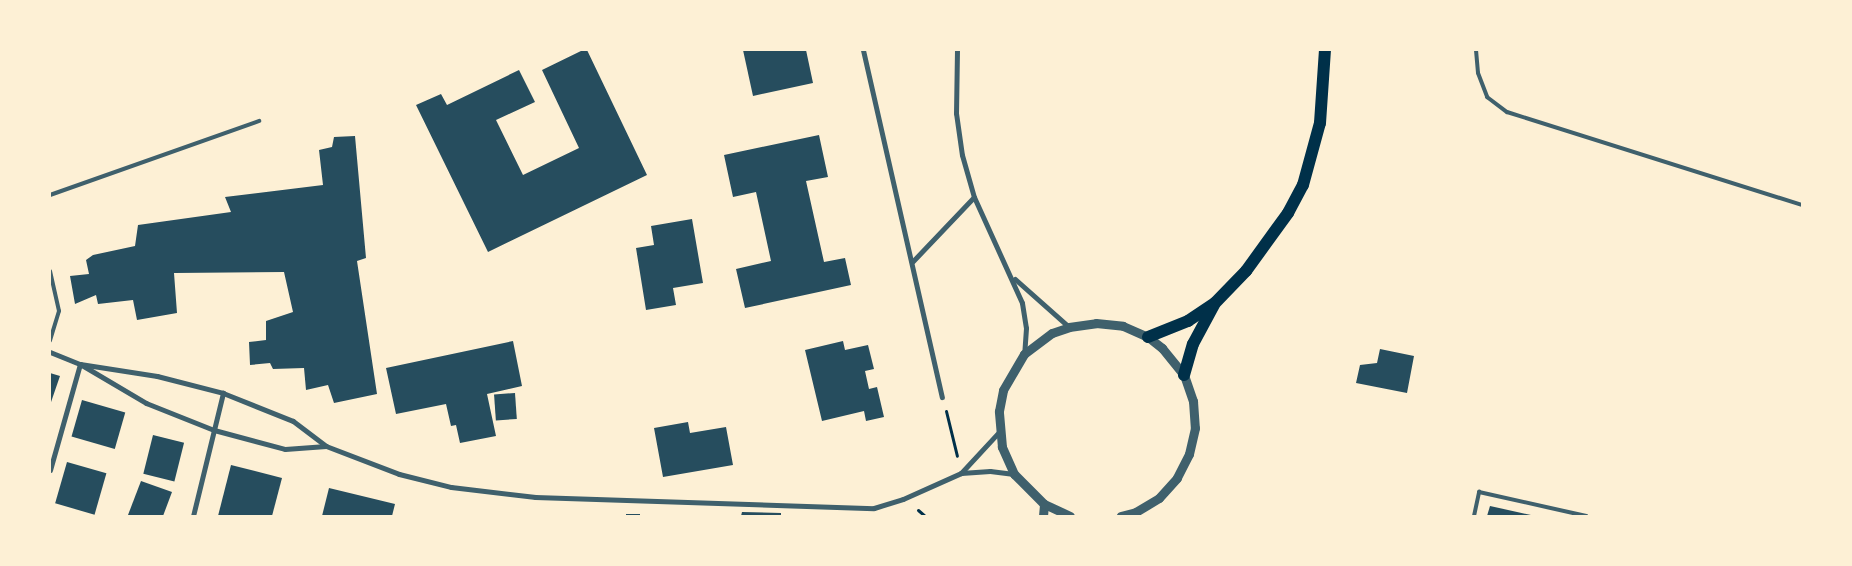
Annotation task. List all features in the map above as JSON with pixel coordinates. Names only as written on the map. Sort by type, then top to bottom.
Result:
[{"type":"main road","points":[[1148,338],[1188,321],[1215,302],[1272,240],[1303,185],[1320,123],[1325,50]]},
{"type":"main road","points":[[1184,376],[1193,344],[1215,302]]},
{"type":"street","points":[[863,50],[913,262],[942,397]]},
{"type":"street","points":[[957,50],[956,113],[974,197],[1013,276],[1022,303],[1026,328],[1024,354]]},
{"type":"street","points":[[913,262],[974,197]]},
{"type":"street","points":[[1013,276],[1069,327]]},
{"type":"street","points":[[1070,516],[1044,504],[1014,474],[999,432],[1003,390],[1024,354],[1037,342],[1069,327],[1096,323],[1123,326],[1148,338],[1162,348],[1184,376],[1193,401],[1195,428],[1189,454],[1177,478],[1159,498],[1136,512],[1121,516]]},
{"type":"street","points":[[50,352],[80,364],[146,403],[214,430],[285,449],[326,446]]},
{"type":"street","points":[[80,364],[157,376],[223,393],[293,421],[326,446],[398,474],[452,487],[535,498],[874,508],[903,499],[961,473],[990,470],[1014,474]]},
{"type":"street","points":[[50,470],[80,364]]},
{"type":"street","points":[[193,516],[223,393]]},
{"type":"street","points":[[961,473],[999,432]]},
{"type":"street","points":[[1043,516],[1044,504]]},
{"type":"lane","points":[[1476,50],[1478,72],[1487,96],[1507,112],[1802,205]]},
{"type":"lane","points":[[50,195],[259,121]]},
{"type":"lane","points":[[50,271],[58,311],[50,341]]},
{"type":"lane","points":[[1474,516],[1479,492],[1586,516]]},
{"type":"path","points":[[942,397],[961,473]]},
{"type":"building","points":[[583,50],[587,50],[647,175],[488,252],[416,105],[441,94],[447,105],[519,70],[535,102],[496,120],[523,175],[579,148],[542,70]]},
{"type":"building","points":[[743,50],[806,50],[813,83],[753,96]]},
{"type":"building","points":[[819,135],[828,177],[806,181],[824,262],[845,258],[851,285],[745,308],[736,269],[771,261],[756,192],[733,197],[724,155]]},
{"type":"building","points":[[355,136],[366,258],[357,261],[377,394],[334,403],[328,385],[306,390],[304,368],[273,369],[270,363],[250,365],[249,342],[266,340],[266,321],[293,312],[284,272],[174,273],[177,313],[137,320],[133,300],[98,304],[96,295],[75,304],[70,276],[89,274],[86,260],[93,255],[135,246],[138,225],[231,212],[225,197],[323,185],[319,150],[332,147],[334,137]]},
{"type":"building","points":[[692,219],[703,283],[673,288],[676,305],[646,310],[636,248],[654,245],[651,226]]},
{"type":"building","points":[[513,341],[522,386],[487,394],[496,436],[460,443],[456,425],[451,426],[446,404],[396,414],[386,368]]},
{"type":"building","points":[[843,341],[845,350],[868,345],[874,369],[865,371],[869,389],[877,387],[884,417],[866,421],[864,411],[822,421],[805,350]]},
{"type":"building","points":[[1380,349],[1414,356],[1407,393],[1356,383],[1360,365],[1377,363]]},
{"type":"building","points":[[50,373],[60,376],[50,405]]},
{"type":"building","points":[[515,393],[517,419],[496,420],[494,394]]},
{"type":"building","points":[[82,400],[125,412],[115,449],[72,437]]},
{"type":"building","points":[[688,422],[690,433],[726,427],[733,465],[663,477],[654,428]]},
{"type":"building","points":[[153,435],[184,443],[174,482],[143,474]]},
{"type":"building","points":[[67,462],[106,473],[95,515],[55,503]]},
{"type":"building","points":[[231,465],[282,478],[272,516],[218,516]]},
{"type":"building","points":[[141,481],[172,492],[163,516],[128,515]]},
{"type":"building","points":[[329,488],[395,504],[392,516],[322,516]]},
{"type":"building","points":[[1490,506],[1531,515],[1531,516],[1487,516]]},
{"type":"building","points":[[742,512],[781,513],[781,516],[741,516]]},
{"type":"building","points":[[626,514],[640,514],[640,516],[626,516]]}]
